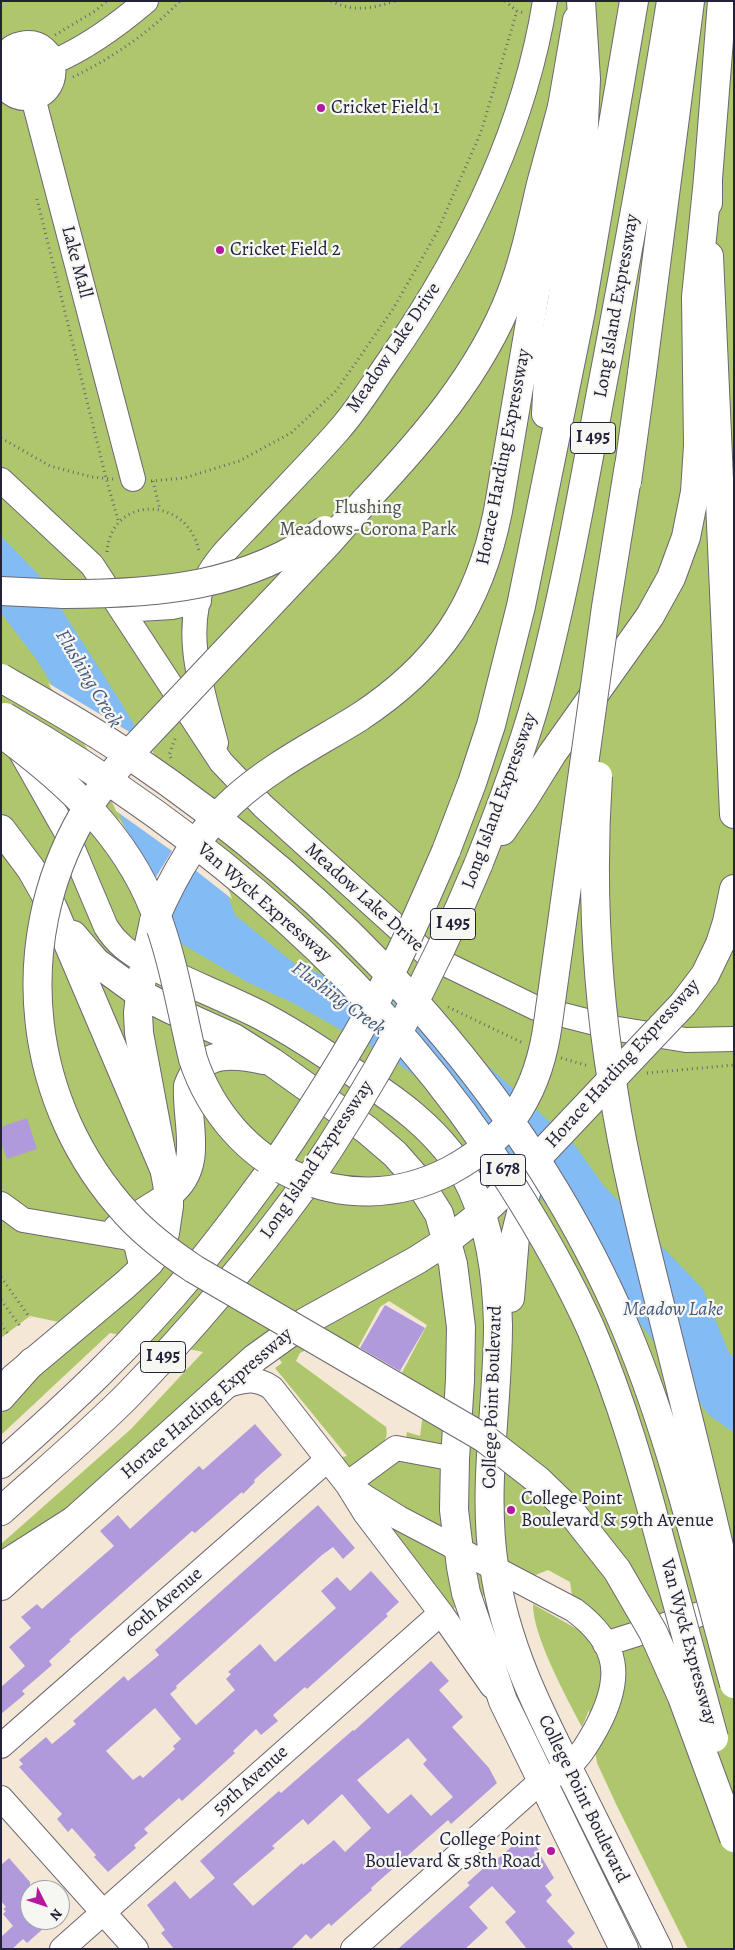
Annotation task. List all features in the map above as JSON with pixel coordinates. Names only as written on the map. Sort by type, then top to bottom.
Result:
[{"type":"main road","name":"Horace Harding Expressway","points":[[1,1388],[142,1269],[160,1248],[169,1213],[167,1182],[139,1033],[138,1013],[144,961],[154,920],[175,874],[219,814],[234,800],[268,773],[358,718],[400,689],[434,654],[461,614],[481,575],[493,533],[499,502],[553,187],[562,107],[580,1]]},
{"type":"main road","points":[[540,516],[548,377],[562,301],[584,145],[586,79],[580,1]]},
{"type":"main road","name":"Long Island Expressway","points":[[1,1464],[94,1379],[163,1306],[222,1236],[272,1169],[323,1092],[377,1000],[446,851],[472,782],[497,702],[521,606],[581,311],[634,1]]},
{"type":"main road","name":"Long Island Expressway","points":[[1,1511],[85,1436],[169,1352],[261,1243],[305,1185],[351,1114],[409,1014],[449,932],[478,865],[518,757],[552,636],[612,334],[671,1]]},
{"type":"main road","points":[[1,733],[50,771],[86,803],[111,833],[135,870],[153,907],[165,942],[198,1075],[205,1091],[222,1118],[258,1154],[286,1172],[318,1184],[335,1188],[369,1191],[388,1190],[416,1184],[441,1175],[472,1158],[487,1146],[510,1122],[527,1094],[541,1060],[548,1023],[606,607],[642,373],[690,1]]},
{"type":"main road","points":[[478,865],[524,799],[552,754],[650,616],[680,557],[692,514],[697,469],[699,420],[696,297],[708,179],[722,1]]},
{"type":"main road","points":[[562,107],[528,245],[511,296],[481,355],[444,412],[327,544],[127,756],[111,774],[83,816],[61,860],[46,909],[38,961],[38,1007],[44,1053],[50,1078],[66,1123],[88,1162],[119,1205],[143,1231],[194,1269],[484,1438],[526,1470],[572,1513],[616,1570],[653,1632],[682,1697],[734,1838]]},
{"type":"main road","points":[[708,179],[710,290],[734,814]]},
{"type":"main road","points":[[629,465],[598,782],[595,901],[600,978],[612,1086],[625,1158],[734,1613]]},
{"type":"main road","points":[[1,590],[64,594],[123,593],[173,588],[215,581],[256,569],[298,548],[365,501]]},
{"type":"main road","name":"Van Wyck Expressway","points":[[1,678],[82,725],[134,759],[216,817],[274,865],[350,935],[412,998],[461,1055],[498,1104],[578,1231],[630,1338],[667,1446],[734,1684]]},
{"type":"main road","name":"Van Wyck Expressway","points":[[1,715],[72,757],[132,796],[196,843],[260,896],[327,958],[388,1020],[435,1076],[487,1146],[550,1247],[589,1326],[610,1376],[644,1483],[734,1809]]},
{"type":"main road","points":[[1,829],[31,869],[53,908],[167,1182],[183,1180],[191,1160],[188,1086],[191,1077],[197,1069],[214,1058],[228,1055],[243,1055],[272,1062]]},
{"type":"main road","name":"Horace Harding Expressway","points":[[1,1586],[255,1358],[304,1322],[417,1260],[448,1240],[523,1182],[541,1154],[683,1004],[704,975],[720,944],[734,889]]},
{"type":"main road","name":"College Point Boulevard","points":[[53,908],[63,924],[96,962],[140,994],[234,1038],[272,1062],[366,1130],[395,1154],[426,1191],[439,1214],[448,1240],[458,1291],[461,1349],[454,1510],[466,1593],[503,1701],[624,1949]]},
{"type":"main road","name":"College Point Boulevard","points":[[144,961],[282,1027],[357,1074],[423,1123],[447,1150],[471,1188],[481,1214],[492,1257],[497,1301],[497,1385],[489,1487],[491,1548],[504,1616],[516,1656],[534,1701],[658,1949]]},
{"type":"main road","points":[[497,1385],[505,1362],[513,1254],[523,1182]]},
{"type":"main road","points":[[1,1397],[32,1362]]},
{"type":"main road","points":[[1,1567],[73,1520]]},
{"type":"street","points":[[27,53],[95,38],[128,16],[146,1]]},
{"type":"street","name":"Meadow Lake Drive","points":[[221,762],[195,662],[196,614],[205,581],[222,556],[340,430],[418,319],[470,226],[508,142],[526,87],[545,1]]},
{"type":"street","points":[[27,53],[54,71],[53,80],[48,88],[33,98],[15,96],[8,91],[1,80],[25,71],[27,53]]},
{"type":"street","name":"Lake Mall","points":[[25,71],[133,480]]},
{"type":"street","name":"Meadow Lake Drive","points":[[1,480],[92,565],[221,762],[263,806],[429,956],[536,1008],[618,1029],[686,1040],[734,1039]]},
{"type":"street","points":[[122,610],[172,607],[199,601]]},
{"type":"street","points":[[1,708],[22,756],[64,830],[106,927],[113,938],[144,961]]},
{"type":"street","points":[[107,1234],[167,1182]]},
{"type":"street","points":[[1,1204],[12,1223],[129,1238],[136,1244],[142,1269]]},
{"type":"street","name":"College Point Boulevard","points":[[224,1386],[256,1380],[272,1388],[347,1484],[365,1513],[441,1613],[503,1701]]},
{"type":"street","points":[[353,1949],[541,1781],[567,1768],[586,1747],[604,1713],[612,1692],[615,1674],[610,1653],[593,1626],[574,1610],[399,1518],[347,1484],[396,1448],[455,1459]]},
{"type":"street","name":"60th Avenue","points":[[1,1746],[327,1460]]},
{"type":"street","points":[[605,1644],[734,1604]]},
{"type":"street","name":"59th Avenue","points":[[62,1949],[441,1613]]},
{"type":"street","points":[[1,1798],[136,1949]]},
{"type":"path","points":[[27,53],[96,11],[107,1]]},
{"type":"path","points":[[331,1],[345,8],[375,8],[394,1]]},
{"type":"path","points":[[1,438],[50,466],[92,477],[153,481],[184,478],[239,461],[291,433],[336,391],[393,310],[437,232],[481,132],[517,11]]},
{"type":"path","points":[[37,199],[106,478],[119,523]]},
{"type":"path","points":[[106,558],[108,543],[114,528],[125,517],[139,510],[154,509],[170,512],[183,521],[192,533],[199,549],[199,559]]},
{"type":"path","points":[[1,1277],[30,1318]]},
{"type":"path","points":[[1,1300],[20,1326]]},
{"type":"path","points":[[1,1324],[8,1334]]},
{"type":"green space","name":"Flushing Meadows-Corona Park","points":[[1,1],[734,1],[734,1949],[688,1949],[597,1763],[589,1710],[582,1727],[544,1649],[534,1617],[533,1604],[577,1629],[570,1582],[548,1570],[441,1613],[327,1460],[347,1456],[275,1368],[282,1363],[276,1354],[375,1273],[76,1504],[1,1558],[1,1544],[131,1429],[203,1352],[110,1333],[1,1435],[1,1414],[39,1375],[93,1329],[30,1316],[1,1338]],"holes":[[[389,1301],[427,1325],[397,1382],[425,1397],[420,1436],[407,1432],[406,1438],[408,1440],[374,1451],[386,1438],[386,1427],[296,1361],[300,1353],[327,1340],[354,1355],[380,1307]]]},
{"type":"water","name":"Meadow Lake","points":[[1,536],[41,577],[120,701],[214,857],[235,915],[295,964],[420,1013],[461,1041],[574,1144],[604,1186],[703,1289],[729,1353],[734,1358],[734,1433],[709,1415],[604,1276],[469,1110],[399,1062],[291,1002],[247,982],[182,944],[141,866],[97,760],[37,660],[1,613]]},
{"type":"pier","points":[[48,683],[133,734],[139,729],[216,856],[232,899],[195,870],[172,916],[180,946],[138,867],[118,817],[140,851],[154,880],[172,851],[116,811],[95,762]]},
{"type":"building","points":[[27,1118],[37,1149],[7,1159],[1,1142],[1,1127]]},
{"type":"building","points":[[385,1305],[425,1328],[400,1371],[360,1348]]},
{"type":"building","points":[[255,1424],[282,1455],[254,1480],[255,1482],[243,1494],[242,1492],[195,1533],[192,1531],[69,1640],[71,1641],[49,1661],[52,1665],[22,1691],[25,1694],[1,1714],[1,1687],[25,1666],[9,1647],[31,1628],[21,1617],[37,1604],[42,1609],[114,1546],[100,1531],[118,1515],[130,1529],[199,1466],[203,1470]]},
{"type":"building","points":[[318,1505],[355,1548],[343,1559],[333,1547],[322,1555],[176,1686],[177,1688],[170,1694],[196,1725],[235,1690],[226,1679],[231,1674],[228,1672],[260,1644],[275,1662],[336,1608],[321,1591],[337,1577],[350,1591],[371,1571],[399,1602],[386,1614],[388,1616],[354,1647],[307,1689],[305,1687],[273,1715],[278,1721],[261,1735],[256,1729],[233,1751],[235,1753],[182,1801],[179,1798],[144,1829],[148,1833],[134,1845],[136,1848],[108,1872],[72,1828],[68,1832],[57,1819],[62,1814],[19,1767],[23,1764],[19,1760],[46,1737],[52,1744],[76,1724],[73,1721],[124,1676],[128,1681],[159,1655],[155,1650]],"holes":[[[155,1708],[181,1739],[173,1746],[175,1749],[143,1778],[140,1775],[133,1780],[106,1751]]]},
{"type":"building","points":[[431,1661],[449,1681],[439,1690],[463,1717],[452,1727],[489,1768],[497,1783],[451,1824],[448,1820],[331,1926],[329,1923],[311,1939],[306,1934],[291,1949],[174,1949],[161,1933],[165,1930],[147,1905],[175,1881],[190,1899],[215,1878],[200,1861],[279,1791],[281,1793],[354,1731]],"holes":[[[408,1738],[427,1760],[423,1764],[453,1797],[431,1816],[411,1794],[388,1814],[357,1780]],[[342,1794],[371,1828],[345,1852],[334,1840],[303,1865],[302,1863],[253,1906],[233,1884],[275,1848],[272,1846],[303,1819],[308,1825]]]},
{"type":"building","points":[[528,1838],[539,1850],[554,1878],[545,1886],[552,1895],[546,1901],[575,1933],[567,1941],[574,1949],[527,1949],[505,1922],[516,1912],[492,1886],[469,1907],[488,1928],[465,1949],[398,1949],[470,1885],[467,1883],[495,1858],[496,1860],[516,1843],[519,1846]]},
{"type":"building","points":[[9,1858],[28,1880],[20,1880],[20,1930],[42,1930],[27,1943],[23,1939],[12,1949],[1,1949],[1,1937],[13,1926],[3,1914],[6,1911],[3,1909],[6,1907],[1,1901],[1,1865]]},
{"type":"waterway","name":"Flushing Creek","points":[[400,1062],[415,1073]]},
{"type":"place","name":"Cricket Field 1","points":[[321,108]]},
{"type":"place","name":"Cricket Field 2","points":[[220,250]]},
{"type":"place","name":"College Point Boulevard & 59th Avenue","points":[[511,1510]]},
{"type":"place","name":"College Point Boulevard & 58th Road","points":[[551,1851]]}]
